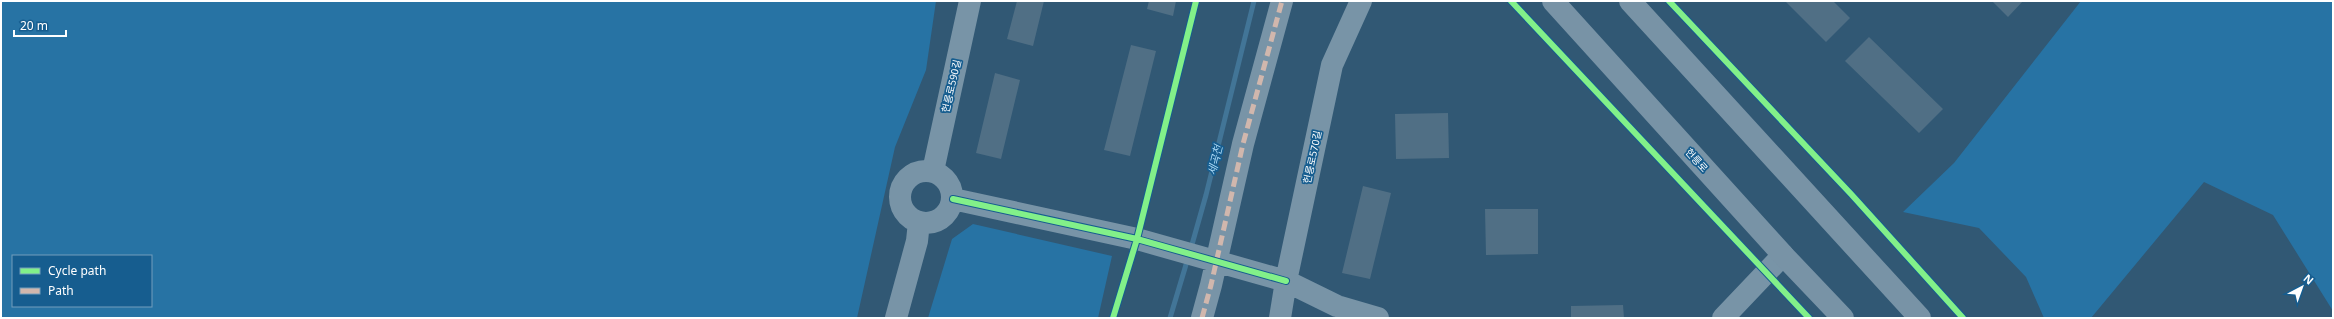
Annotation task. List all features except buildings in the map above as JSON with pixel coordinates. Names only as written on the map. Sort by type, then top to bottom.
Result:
[{"type":"main road","name":"헌릉로","points":[[1553,1],[1783,255],[1843,318]]},
{"type":"main road","points":[[1630,1],[1920,318]]},
{"type":"street","name":"헌릉로590길","points":[[933,171],[970,1]]},
{"type":"street","points":[[1202,318],[1243,144],[1282,1]]},
{"type":"street","name":"헌릉로570길","points":[[1280,318],[1286,281],[1332,65],[1361,1]]},
{"type":"street","points":[[924,170],[933,171],[947,182],[953,199],[944,217],[928,223],[919,222],[910,218],[901,206],[900,188],[907,176],[924,170]]},
{"type":"street","points":[[953,199],[1137,239],[1286,281],[1337,306],[1378,318]]},
{"type":"street","points":[[896,318],[917,241],[919,222]]},
{"type":"street","points":[[1723,318],[1783,255]]},
{"type":"shaded area","points":[[1,1],[936,1],[926,70],[895,147],[857,318],[1,318]]},
{"type":"shaded area","points":[[2081,1],[2333,1],[2333,311],[2273,215],[2204,182],[2091,318],[2044,318],[2026,277],[1979,228],[1903,212],[1954,163]]},
{"type":"shaded area","points":[[973,224],[1112,256],[1098,318],[928,318],[952,239]]},
{"type":"waterway","name":"세곡천","points":[[1191,248],[1206,195],[1254,1]]},
{"type":"waterway","name":"세곡천","points":[[1170,318],[1188,258]]},
{"type":"marked path","points":[[1202,318],[1243,144],[1282,1]]},
{"type":"cycle path","points":[[1113,318],[1137,239],[1196,1]]},
{"type":"cycle path","points":[[1511,1],[1809,318]]},
{"type":"cycle path","points":[[1669,1],[1851,194],[1963,318]]},
{"type":"cycle path","points":[[953,199],[1137,239],[1286,281]]}]
